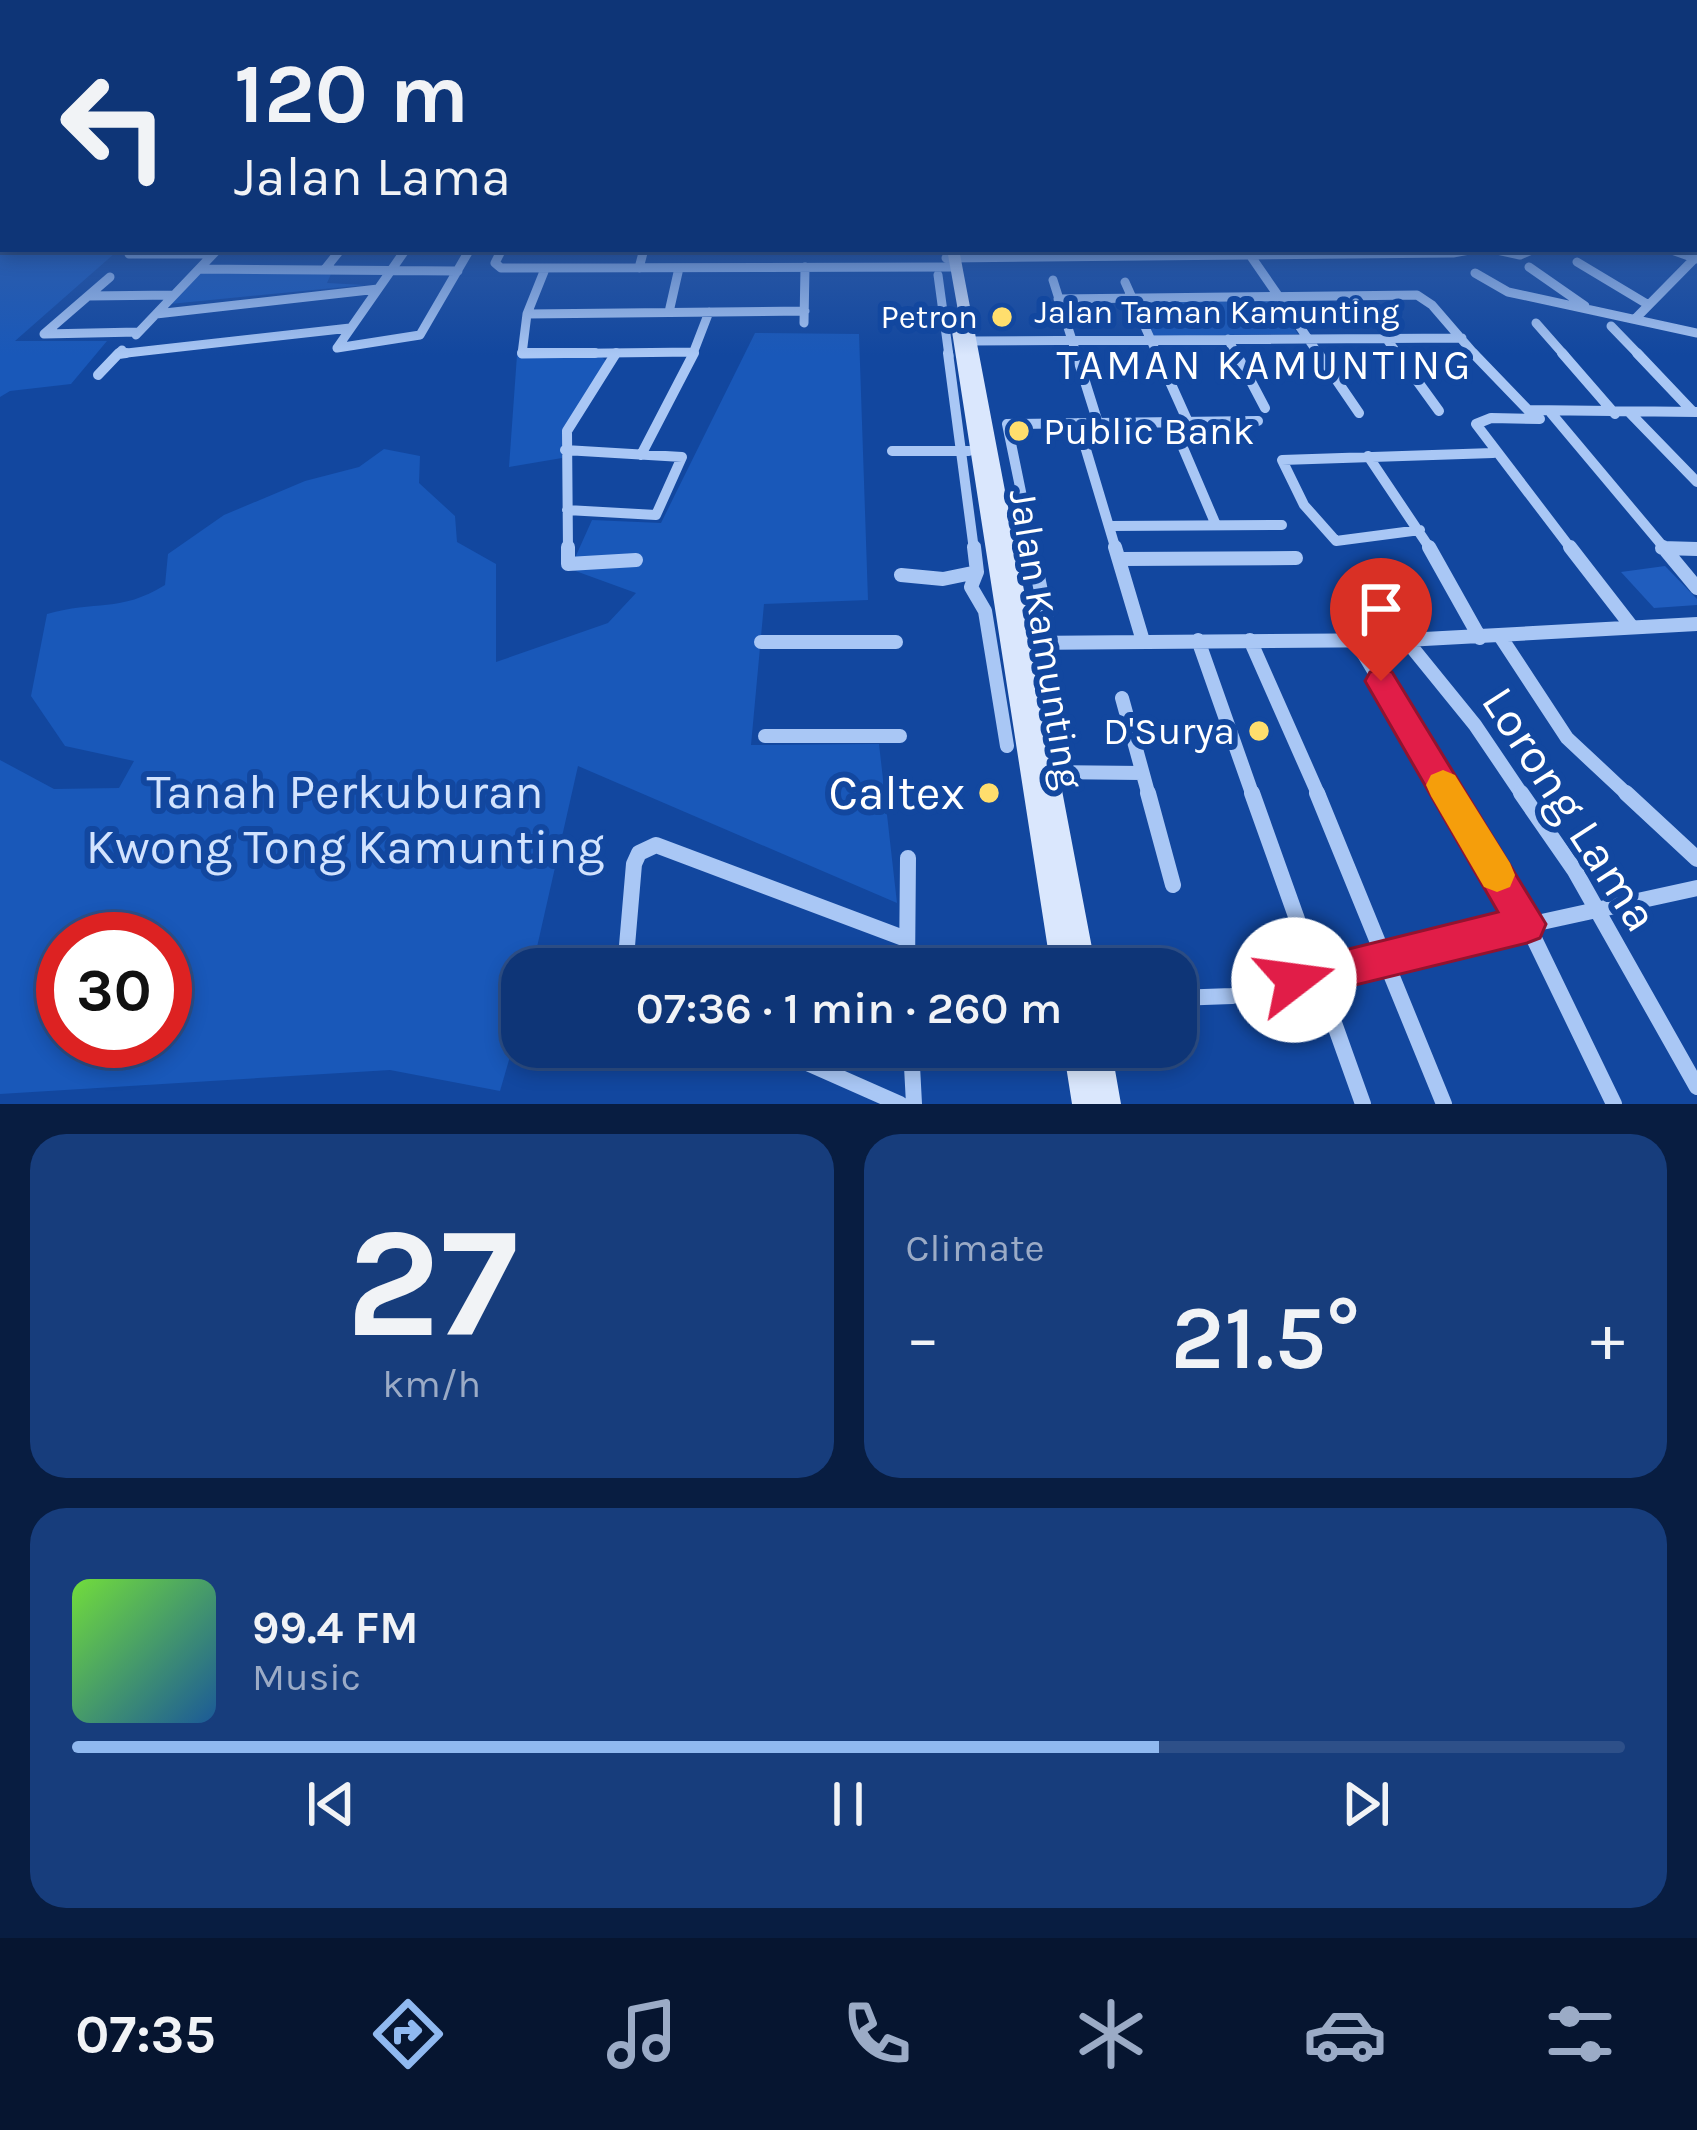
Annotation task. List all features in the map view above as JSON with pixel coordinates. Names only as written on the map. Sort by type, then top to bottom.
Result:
[{"type":"main road","name":"Jalan Kamunting","points":[[950,264],[971,308],[971,341],[1006,550],[1080,948]]},
{"type":"main road","name":"Jalan Kamunting","points":[[950,264],[969,452],[991,604],[1059,948]]},
{"type":"main road","points":[[1079,1068],[1085,1104]]},
{"type":"main road","points":[[1102,1068],[1108,1104]]},
{"type":"street","points":[[129,254],[193,253]]},
{"type":"street","points":[[98,376],[216,253]]},
{"type":"street","points":[[326,268],[338,253]]},
{"type":"street","points":[[404,253],[337,348],[415,339],[468,253]]},
{"type":"street","points":[[501,253],[496,266],[543,272],[805,271],[1123,253]]},
{"type":"street","points":[[638,268],[643,253]]},
{"type":"street","points":[[901,253],[903,267]]},
{"type":"street","points":[[1152,253],[1343,253]]},
{"type":"street","points":[[1250,255],[1359,413]]},
{"type":"street","points":[[1635,320],[1696,259]]},
{"type":"street","points":[[1577,262],[1647,304]]},
{"type":"street","points":[[805,271],[950,264]]},
{"type":"street","points":[[1529,267],[1590,310]]},
{"type":"street","points":[[543,272],[638,268],[678,272]]},
{"type":"street","points":[[200,269],[458,271]]},
{"type":"street","points":[[527,314],[710,312],[804,317],[805,271]]},
{"type":"street","points":[[543,272],[527,314],[522,354],[694,352]]},
{"type":"street","points":[[669,312],[678,272]]},
{"type":"street","points":[[1475,273],[1508,292],[1697,333]]},
{"type":"street","points":[[110,277],[44,334],[138,332]]},
{"type":"street","points":[[1053,280],[1098,423]]},
{"type":"street","points":[[1126,282],[1188,422]]},
{"type":"street","points":[[156,314],[379,289]]},
{"type":"street","points":[[88,296],[174,295]]},
{"type":"street","points":[[1058,298],[1425,298],[1528,410],[1553,416],[1697,588]]},
{"type":"street","points":[[641,455],[710,312]]},
{"type":"street","points":[[1537,323],[1615,414]]},
{"type":"street","points":[[1611,326],[1695,412]]},
{"type":"street","points":[[118,354],[350,328]]},
{"type":"street","points":[[1386,338],[1439,411]]},
{"type":"street","name":"Jalan Taman Kamunting","points":[[971,341],[1461,338]]},
{"type":"street","points":[[1228,339],[1265,408]]},
{"type":"street","points":[[616,353],[567,431],[568,564],[636,560]]},
{"type":"street","points":[[1632,627],[1477,429],[1482,419],[1695,412]]},
{"type":"street","points":[[1630,413],[1697,482]]},
{"type":"street","points":[[1047,621],[1007,424],[1258,421]]},
{"type":"street","points":[[1172,422],[1216,525]]},
{"type":"street","points":[[1078,423],[1143,641]]},
{"type":"street","points":[[565,451],[682,457],[656,515],[567,510]]},
{"type":"street","points":[[892,452],[969,452],[977,572],[971,587],[991,604],[1007,746]]},
{"type":"street","points":[[1420,530],[1336,541],[1304,505],[1282,460],[1493,453]]},
{"type":"street","points":[[1368,456],[1420,530],[1480,638]]},
{"type":"street","points":[[992,467],[1016,468]]},
{"type":"street","points":[[1111,526],[1282,525]]},
{"type":"street","points":[[1662,548],[1697,549]]},
{"type":"street","points":[[1006,550],[1032,550]]},
{"type":"street","points":[[1121,559],[1296,558]]},
{"type":"street","points":[[902,575],[938,579],[977,572]]},
{"type":"street","points":[[1023,643],[1480,638],[1697,624]]},
{"type":"street","points":[[1500,636],[1567,738],[1697,859]]},
{"type":"street","points":[[1198,640],[1363,1104]]},
{"type":"street","points":[[1250,640],[1444,1104]]},
{"type":"street","points":[[1356,640],[1527,924],[1614,1104]]},
{"type":"street","name":"Lorong Lama","points":[[1406,640],[1534,809],[1697,1087]]},
{"type":"street","points":[[761,642],[896,642]]},
{"type":"street","points":[[1122,698],[1173,885]]},
{"type":"street","points":[[765,736],[900,736]]},
{"type":"street","points":[[1046,772],[1142,773]]},
{"type":"street","points":[[627,948],[634,864],[639,853],[656,845],[906,940]]},
{"type":"street","points":[[906,948],[908,858]]},
{"type":"street","points":[[1197,997],[1232,996],[1386,956],[1697,888]]},
{"type":"street","points":[[819,1068],[900,1104]]},
{"type":"street","points":[[912,1068],[914,1104]]},
{"type":"green space","points":[[0,253],[115,253],[15,341],[107,341],[71,384],[10,391],[0,397]]},
{"type":"green space","points":[[201,272],[331,274],[327,283],[365,285],[170,304]]},
{"type":"green space","points":[[1274,299],[1298,334],[1154,336],[1147,320],[1181,320],[1172,300]]},
{"type":"green space","name":"Tanah Perkuburan Kwong Tong Kamunting","points":[[755,333],[859,334],[868,600],[764,604],[751,745],[879,744],[897,903],[578,766],[537,948],[501,948],[501,1068],[507,1068],[500,1091],[390,1070],[0,1094],[0,760],[54,789],[119,788],[134,761],[65,746],[31,696],[47,614],[149,594],[165,585],[168,554],[224,515],[305,481],[359,467],[384,449],[420,456],[419,483],[455,516],[457,542],[496,564],[496,662],[608,623],[636,593],[570,569],[592,520],[661,523]]},
{"type":"green space","points":[[517,355],[600,355],[607,362],[562,433],[562,458],[509,467]]},
{"type":"building","points":[[1665,566],[1697,599],[1697,605],[1654,608],[1621,572]]},
{"type":"slow traffic","points":[[1443,785],[1497,875]]},
{"type":"place","name":"Petron","points":[[1002,317]]},
{"type":"place","name":"Public Bank","points":[[1019,431]]},
{"type":"place","name":"D'Surya","points":[[1259,731]]},
{"type":"place","name":"Caltex","points":[[989,793]]},
{"type":"district","name":"TAMAN KAMUNTING","points":[[1265,365]]},
{"type":"route","points":[[1294,980],[1527,924],[1381,681]]}]
